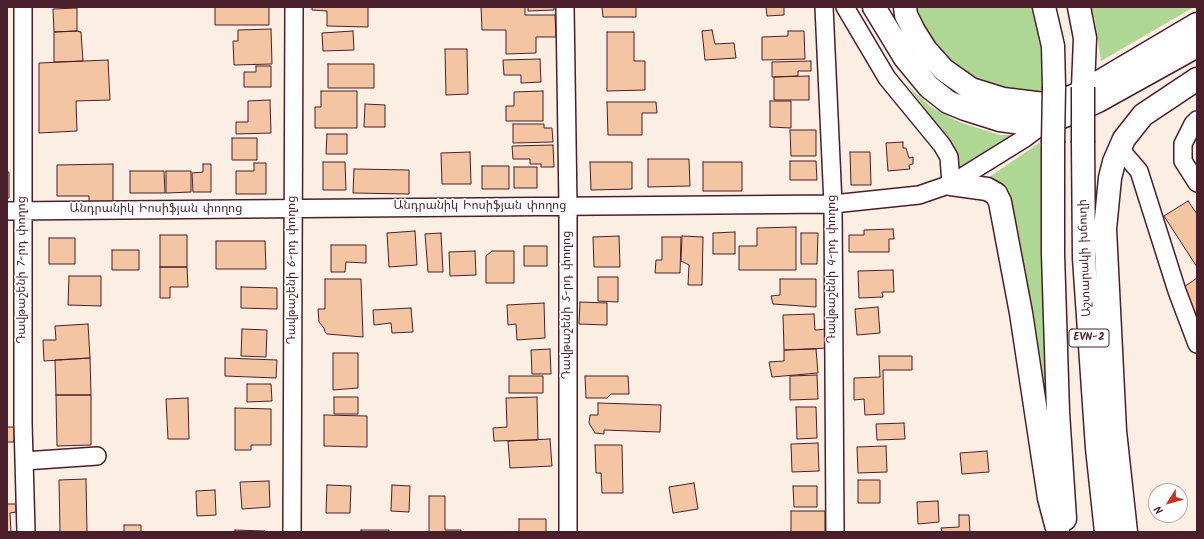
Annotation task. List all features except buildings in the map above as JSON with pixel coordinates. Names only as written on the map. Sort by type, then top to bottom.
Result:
[{"type":"main road","points":[[874,7],[905,58],[929,87],[948,102],[1000,120],[1022,123],[1050,133],[1098,101],[1197,46]]},
{"type":"main road","points":[[906,7],[906,15],[926,50],[944,70],[971,89],[1003,99],[1044,104],[1064,100],[1197,24]]},
{"type":"main road","name":"EVN-2","points":[[1044,7],[1053,46],[1054,87],[1050,133],[1053,254],[1057,396],[1066,532]]},
{"type":"main road","name":"Աշտարակի խճուղի","points":[[1079,7],[1085,38],[1083,90],[1084,258],[1097,448],[1106,532]]},
{"type":"main road","points":[[1126,532],[1115,431],[1105,229],[1110,178],[1124,139],[1143,115],[1197,79]]},
{"type":"main road","points":[[951,184],[988,189],[996,194],[1000,202],[1021,313],[1049,498],[1058,532]]},
{"type":"street","name":"Դավթաշենի 7-րդ փողոց","points":[[23,7],[15,211],[26,532]]},
{"type":"street","name":"Դավթաշենի 6-րդ փողոց","points":[[292,532],[294,7]]},
{"type":"street","name":"Դավթաշենի 5-րդ փողոց","points":[[565,7],[568,207],[568,532]]},
{"type":"street","name":"Դավթաշենի 4-րդ փողոց","points":[[824,7],[834,204],[835,532]]},
{"type":"street","points":[[845,7],[887,78],[942,145],[949,157],[951,184]]},
{"type":"street","name":"Անդրանիկ Իոսիֆյան փողոց","points":[[15,211],[834,204],[919,195],[951,184],[1025,138],[1050,133],[1083,90]]},
{"type":"street","points":[[1197,120],[1193,124],[1183,144],[1183,161],[1197,183]]},
{"type":"street","points":[[1120,149],[1139,171],[1177,291],[1197,344]]},
{"type":"street","points":[[24,461],[97,456]]},
{"type":"green space","points":[[917,7],[1036,7],[1043,27],[1044,94],[992,89],[950,63],[934,43],[920,21]]},
{"type":"green space","points":[[1091,7],[1194,7],[1101,61],[1095,20]]},
{"type":"green space","points":[[907,85],[931,107],[959,122],[1000,135],[1017,135],[958,175],[950,142]]},
{"type":"green space","points":[[1039,143],[1045,149],[1051,464],[1012,223],[982,182]]}]
